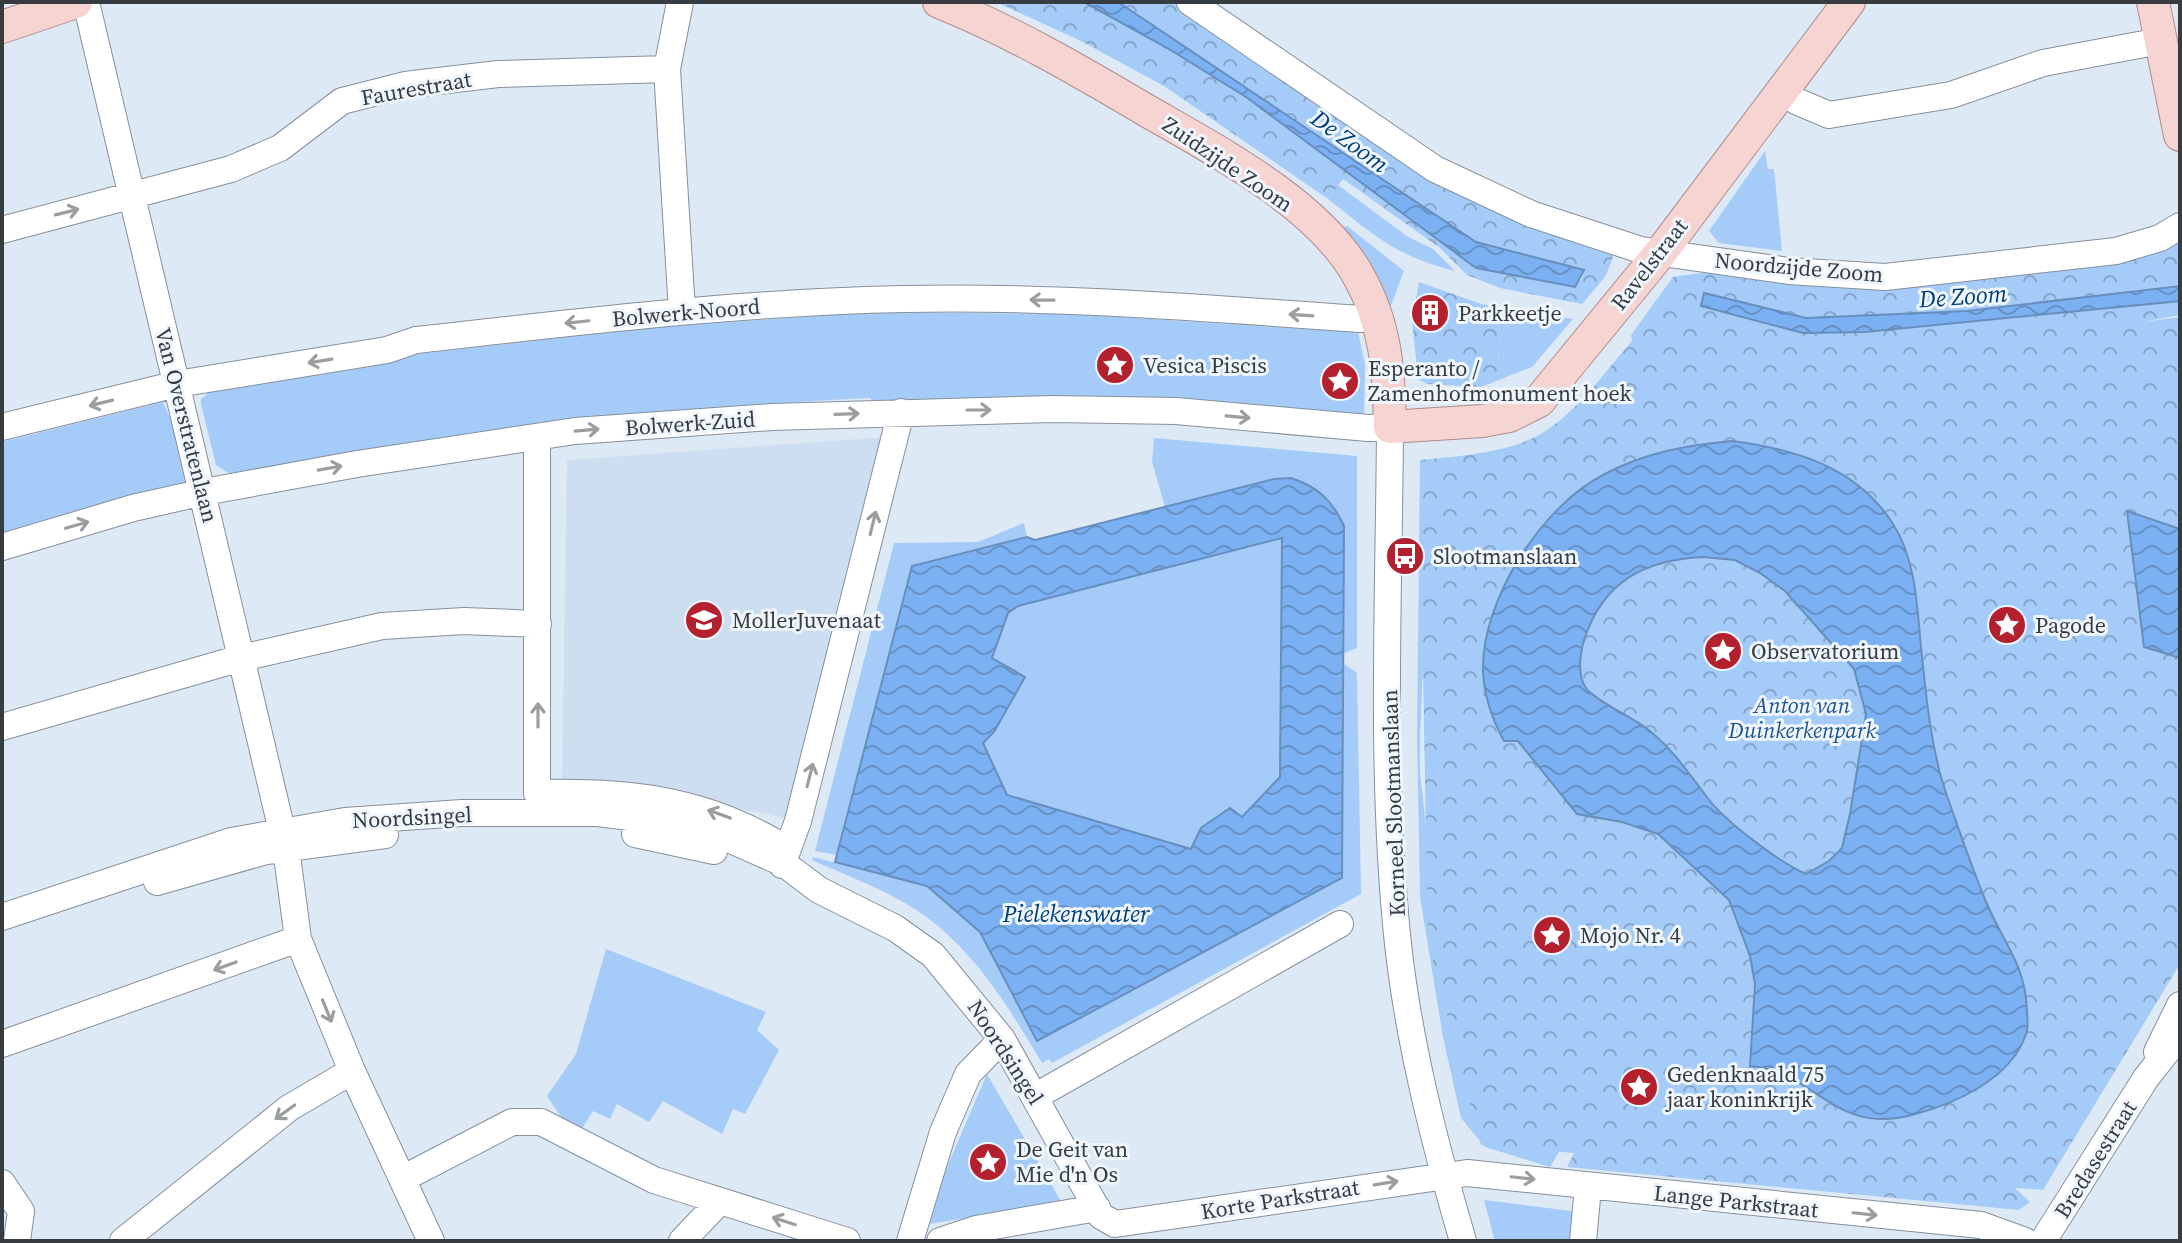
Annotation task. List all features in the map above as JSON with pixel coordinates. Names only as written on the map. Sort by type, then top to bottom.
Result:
[{"type":"main road","points":[[2,27],[76,2]]},
{"type":"main road","name":"Zuidzijde Zoom","points":[[939,2],[1060,60],[1215,151],[1284,198],[1346,255],[1379,318],[1389,367],[1390,427]]},
{"type":"main road","name":"Ravelstraat","points":[[1390,427],[1482,421],[1509,416],[1539,401],[1661,252],[1849,2]]},
{"type":"main road","points":[[2153,2],[2180,135]]},
{"type":"street","name":"Van Overstratenlaan","points":[[86,2],[284,839],[298,939],[352,1071],[431,1241]]},
{"type":"street","points":[[680,2],[667,69],[682,311]]},
{"type":"street","name":"Noordzijde Zoom","points":[[1190,2],[1435,169],[1531,214],[1641,250],[1789,271],[1885,277],[2116,251],[2160,238],[2180,226]]},
{"type":"street","points":[[1796,101],[1829,115],[1951,95],[2043,63],[2160,41]]},
{"type":"street","name":"Faurestraat","points":[[2,230],[231,169],[280,148],[342,101],[405,85],[498,74],[667,69]]},
{"type":"street","name":"Bolwerk-Noord","points":[[2,427],[177,384],[387,350],[416,340],[682,311],[844,301],[986,299],[1138,302],[1379,318]]},
{"type":"street","name":"Bolwerk-Zuid","points":[[2,547],[133,508],[204,492],[357,464],[597,429],[901,412],[1176,411],[1368,428],[1390,427]]},
{"type":"street","points":[[782,864],[901,412]]},
{"type":"street","name":"Korneel Slootmanslaan","points":[[1390,427],[1393,881],[1411,1028],[1463,1241]]},
{"type":"street","points":[[2,727],[241,658],[382,626],[464,621],[538,624],[537,438]]},
{"type":"street","name":"Noordsingel","points":[[538,624],[537,793],[628,795],[700,807],[733,819],[782,864],[819,890],[895,928],[933,955],[1002,1039],[1112,1224]]},
{"type":"street","name":"Noordsingel","points":[[2,917],[188,853],[284,839],[396,833],[597,830],[686,843],[782,864]]},
{"type":"street","name":"Noordsingel","points":[[2,936],[284,839]]},
{"type":"street","points":[[1036,1096],[1340,924]]},
{"type":"street","points":[[2,1044],[298,939]]},
{"type":"street","name":"Bredasestraat","points":[[2146,1078],[2180,1005]]},
{"type":"street","name":"Bredasestraat","points":[[2043,1241],[2146,1078],[2180,1035]]},
{"type":"street","points":[[910,1241],[943,1132],[968,1074],[1002,1039]]},
{"type":"street","points":[[123,1241],[289,1108],[352,1071]]},
{"type":"street","points":[[402,1179],[512,1122],[541,1122],[654,1180],[847,1241]]},
{"type":"street","name":"Lange Parkstraat","points":[[1445,1175],[1467,1173],[1981,1225],[2025,1241]]},
{"type":"street","name":"Korte Parkstraat","points":[[940,1241],[1112,1224],[1445,1175]]},
{"type":"street","points":[[2,1183],[21,1211],[17,1241]]},
{"type":"street","points":[[1583,1241],[1588,1187]]},
{"type":"street","points":[[682,1241],[720,1201]]},
{"type":"shaded area","name":"MollerJuvenaat","points":[[886,437],[798,821],[673,794],[562,779],[567,460]]},
{"type":"green space","points":[[996,2],[1084,2],[1169,49],[1246,97],[1476,268],[1581,280],[1584,270],[1476,242],[1118,2],[1175,2],[1471,199],[1546,233],[1614,255],[1605,277],[1582,304],[1500,288],[1467,275],[1440,248],[1343,179],[1328,199],[1164,86],[1079,40]]},
{"type":"green space","points":[[1765,151],[1768,169],[1774,169],[1782,251],[1719,243],[1709,231]]},
{"type":"green space","points":[[1338,185],[1408,237],[1433,249],[1455,271],[1417,259],[1373,234],[1328,199]]},
{"type":"green space","points":[[1347,226],[1404,271],[1390,308],[1342,227]]},
{"type":"green space","name":"Anton van Duinkerkenpark","points":[[2180,236],[2180,286],[1967,311],[1806,318],[1704,293],[1701,306],[1803,333],[1865,332],[2180,301],[2180,315],[2142,322],[2180,317],[2180,964],[2043,1190],[2015,1188],[2030,1202],[2019,1210],[1567,1167],[1574,1153],[1481,1145],[1428,943],[1423,669],[1420,736],[1417,736],[1420,460],[1493,451],[1522,443],[1549,429],[1587,394],[1632,341],[1631,335],[1673,277],[1715,271],[1808,281]]},
{"type":"green space","points":[[1419,282],[1481,304],[1518,311],[1506,325],[1501,338],[1499,371],[1481,387],[1427,384],[1418,379],[1412,320]]},
{"type":"green space","points":[[1518,311],[1573,319],[1532,367],[1481,387],[1499,371],[1501,338],[1506,325]]},
{"type":"green space","points":[[877,312],[1078,314],[1319,330],[1321,324],[1357,327],[1365,365],[1364,421],[872,406],[871,398],[830,400],[612,418],[467,435],[251,470],[251,476],[231,480],[230,474],[216,465],[201,404],[201,399],[211,391],[415,348],[418,354],[655,327]]},
{"type":"green space","points":[[163,402],[175,429],[188,487],[2,538],[2,442]]},
{"type":"green space","points":[[1154,438],[1357,456],[1357,648],[1344,653],[1344,526],[1274,479],[1165,507],[1152,462]]},
{"type":"green space","points":[[1024,523],[1027,537],[912,566],[836,855],[815,851],[894,543],[978,542]]},
{"type":"green space","points":[[1282,537],[1280,777],[1241,817],[1230,809],[1201,828],[1192,849],[1007,795],[983,742],[994,732],[1024,677],[992,658],[1008,613],[1018,606]]},
{"type":"green space","points":[[1344,664],[1357,673],[1361,894],[1052,1063],[1049,1059],[1042,1063],[988,980],[938,926],[893,896],[812,860],[813,857],[927,886],[980,932],[1036,1040],[1342,878]]},
{"type":"green space","points":[[1417,736],[1420,736],[1420,773],[1429,853],[1566,1140],[1550,1167],[1485,1147],[1461,1118],[1443,1037],[1420,897]]},
{"type":"green space","points":[[606,949],[766,1012],[757,1030],[779,1050],[745,1114],[733,1109],[722,1134],[663,1101],[649,1122],[617,1104],[610,1119],[593,1111],[581,1130],[566,1124],[547,1096],[576,1054]]},
{"type":"green space","points":[[987,1074],[1062,1203],[922,1225]]},
{"type":"green space","points":[[1484,1200],[1579,1212],[1576,1241],[1495,1241]]},
{"type":"water","points":[[1084,2],[1118,2],[1476,242],[1584,270],[1575,287],[1476,268],[1246,97],[1169,49]]},
{"type":"water","points":[[2180,286],[2180,301],[1865,332],[1803,333],[1701,306],[1704,293],[1806,318],[1967,311]]},
{"type":"water","points":[[1732,441],[1779,449],[1823,464],[1843,475],[1878,504],[1901,538],[1911,568],[1930,723],[1941,779],[1982,891],[2022,980],[2027,1031],[2019,1050],[2008,1064],[1980,1087],[1946,1104],[1912,1115],[1885,1119],[1863,1117],[1844,1110],[1792,1079],[1772,1070],[1750,1066],[1755,984],[1750,956],[1729,900],[1658,834],[1622,822],[1577,814],[1518,741],[1504,741],[1490,708],[1483,671],[1492,615],[1519,558],[1558,509],[1580,489],[1618,467],[1682,448]],"holes":[[[1703,557],[1735,560],[1785,591],[1854,669],[1866,714],[1842,848],[1829,861],[1806,874],[1738,829],[1714,806],[1664,744],[1640,724],[1590,693],[1581,677],[1581,652],[1592,620],[1602,603],[1628,578],[1644,569],[1681,559]]]},
{"type":"water","name":"Pielekenswater","points":[[1291,478],[1316,490],[1329,502],[1344,526],[1342,878],[1037,1041],[980,932],[927,886],[835,862],[912,566],[1027,537],[1035,540],[1274,479]],"holes":[[[1282,538],[1280,777],[1242,817],[1230,808],[1201,828],[1191,849],[1007,795],[983,743],[994,732],[1025,677],[992,658],[1008,613],[1018,606]]]},
{"type":"water","points":[[2127,511],[2180,529],[2180,658],[2144,647]]},
{"type":"place","name":"Parkkeetje","points":[[1430,313]]},
{"type":"place","name":"Vesica Piscis","points":[[1115,365]]},
{"type":"place","name":"Esperanto / Zamenhofmonument hoek","points":[[1340,381]]},
{"type":"place","name":"Slootmanslaan","points":[[1405,556]]},
{"type":"place","name":"MollerJuvenaat","points":[[704,620]]},
{"type":"place","name":"Pagode","points":[[2007,625]]},
{"type":"place","name":"Observatorium","points":[[1723,651]]},
{"type":"place","name":"Mojo Nr. 4","points":[[1552,935]]},
{"type":"place","name":"Gedenknaald 75 jaar koninkrijk","points":[[1639,1087]]},
{"type":"place","name":"De Geit van Mie d'n Os","points":[[988,1162]]},
{"type":"water label","name":"De Zoom","points":[[1350,141]]},
{"type":"water label","name":"De Zoom","points":[[1963,296]]}]
